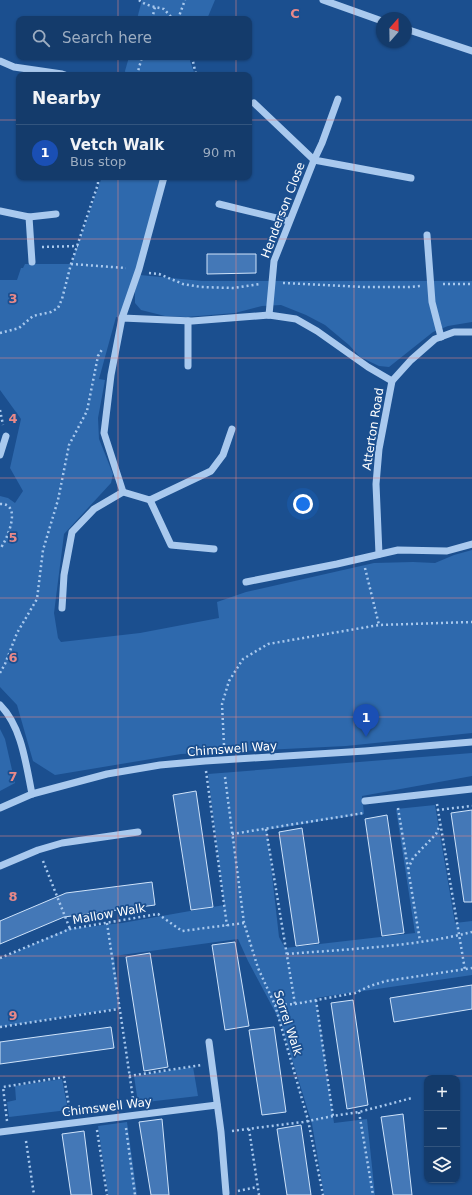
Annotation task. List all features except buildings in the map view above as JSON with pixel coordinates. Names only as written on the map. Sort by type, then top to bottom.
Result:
[{"type":"street","points":[[323,0],[376,20]]},
{"type":"street","points":[[412,32],[472,51]]},
{"type":"street","points":[[0,61],[14,67],[48,72]]},
{"type":"street","points":[[314,160],[322,143],[338,99]]},
{"type":"street","name":"Henderson Close","points":[[254,103],[314,160],[411,178]]},
{"type":"street","name":"Henderson Close","points":[[269,315],[274,261],[314,160]]},
{"type":"street","points":[[123,492],[104,433],[111,375],[122,318],[138,271],[163,180]]},
{"type":"street","points":[[219,204],[289,222]]},
{"type":"street","points":[[0,211],[29,217],[56,214]]},
{"type":"street","points":[[29,217],[32,262]]},
{"type":"street","points":[[427,235],[432,302],[441,337]]},
{"type":"street","points":[[122,318],[188,321],[269,315],[296,319],[317,331],[368,367],[392,381]]},
{"type":"street","points":[[188,321],[188,366]]},
{"type":"street","name":"Atterton Road","points":[[379,554],[376,484],[379,449],[392,381],[411,360],[435,339],[454,332],[472,332]]},
{"type":"street","points":[[62,608],[64,575],[72,532],[94,509],[123,492],[150,500],[211,471],[223,455],[232,429]]},
{"type":"street","points":[[0,455],[6,436]]},
{"type":"street","points":[[150,500],[171,545],[214,549]]},
{"type":"street","points":[[246,582],[398,550],[447,551],[472,544]]},
{"type":"street","points":[[0,705],[6,711],[20,738],[32,794]]},
{"type":"street","name":"Chimswell Way","points":[[0,808],[32,794],[107,774],[160,765],[472,742]]},
{"type":"street","points":[[365,801],[472,789]]},
{"type":"street","points":[[0,866],[38,850],[62,843],[138,832]]},
{"type":"street","points":[[209,1042],[218,1105],[226,1193]]},
{"type":"street","name":"Chimswell Way","points":[[0,1132],[218,1105]]},
{"type":"path","points":[[139,0],[155,7],[164,8],[171,16]]},
{"type":"path","points":[[179,16],[185,0]]},
{"type":"path","points":[[153,16],[155,7]]},
{"type":"path","points":[[138,72],[141,60]]},
{"type":"path","points":[[193,60],[195,72]]},
{"type":"path","points":[[0,333],[19,328],[33,316],[51,312],[58,308],[98,180]]},
{"type":"path","points":[[31,247],[78,246]]},
{"type":"path","points":[[71,264],[159,274],[183,284],[201,287],[234,288],[272,283],[409,288],[431,285],[472,284]]},
{"type":"path","points":[[0,673],[17,632],[37,599],[42,550],[58,500],[69,446],[87,411],[98,356]]},
{"type":"path","points":[[0,504],[8,506],[12,510],[12,518],[5,542],[0,549]]},
{"type":"path","points":[[362,558],[379,625]]},
{"type":"path","points":[[224,745],[222,704],[229,681],[243,659],[268,644],[379,625],[472,622]]},
{"type":"path","points":[[205,761],[227,926]]},
{"type":"path","name":"Sorrel Walk","points":[[225,777],[244,923],[258,968],[275,1005],[308,1120],[323,1195]]},
{"type":"path","points":[[436,793],[437,810],[465,970]]},
{"type":"path","points":[[396,798],[420,941]]},
{"type":"path","points":[[232,834],[365,813],[365,801]]},
{"type":"path","points":[[437,810],[472,806]]},
{"type":"path","points":[[408,870],[414,858],[436,834],[440,825]]},
{"type":"path","points":[[266,829],[295,1004]]},
{"type":"path","points":[[38,850],[70,929]]},
{"type":"path","name":"Mallow Walk","points":[[0,958],[70,929],[158,914],[182,931],[244,923]]},
{"type":"path","points":[[107,923],[135,1115]]},
{"type":"path","points":[[287,954],[394,945],[472,932]]},
{"type":"path","points":[[275,1005],[295,1004],[355,993],[386,981],[472,968]]},
{"type":"path","points":[[316,1000],[333,1116]]},
{"type":"path","points":[[0,1027],[119,1009]]},
{"type":"path","points":[[129,1076],[212,1064]]},
{"type":"path","points":[[9,1131],[4,1087],[64,1077],[72,1123]]},
{"type":"path","points":[[221,1132],[359,1112],[412,1098]]},
{"type":"path","points":[[359,1112],[373,1195]]},
{"type":"path","points":[[124,1116],[135,1195]]},
{"type":"path","points":[[95,1120],[107,1195]]},
{"type":"path","points":[[25,1129],[34,1195]]},
{"type":"path","points":[[249,1129],[259,1195]]},
{"type":"path","points":[[226,1193],[257,1187]]},
{"type":"shaded area","points":[[142,0],[215,0],[208,16],[138,16]]},
{"type":"shaded area","points":[[128,60],[190,60],[194,72],[125,72]]},
{"type":"shaded area","points":[[101,180],[163,180],[122,318],[116,317],[99,379],[105,380],[98,418],[99,439],[113,474],[111,483],[64,534],[54,613],[58,638],[61,642],[140,633],[219,618],[217,602],[246,592],[374,563],[435,563],[454,555],[472,550],[472,733],[346,746],[181,754],[55,775],[33,761],[17,705],[0,687],[0,496],[8,498],[15,503],[23,491],[10,468],[21,419],[0,390],[0,280],[17,280],[21,268],[23,268],[25,264],[71,264]]},
{"type":"shaded area","points":[[140,275],[202,281],[472,281],[472,322],[448,326],[433,332],[389,367],[379,366],[360,357],[349,345],[325,325],[306,315],[281,305],[262,306],[235,313],[186,317],[165,316],[141,310],[135,303],[135,291]]},
{"type":"shaded area","points":[[0,729],[5,739],[15,783],[0,791]]},
{"type":"shaded area","points":[[472,753],[472,776],[362,796],[364,814],[267,830],[279,937],[285,948],[415,933],[396,809],[435,805],[455,923],[472,921],[472,975],[316,998],[334,1123],[367,1119],[375,1195],[324,1195],[312,1124],[281,1023],[238,939],[114,956],[120,1008],[0,1027],[0,959],[67,929],[122,923],[224,905],[208,774]]},
{"type":"shaded area","points":[[193,1067],[198,1096],[138,1103],[134,1076]]},
{"type":"shaded area","points":[[62,1079],[68,1110],[9,1117],[7,1102],[16,1100],[15,1086]]},
{"type":"shaded area","points":[[127,1122],[137,1195],[108,1195],[98,1126]]},
{"type":"place","name":"Vetch Walk","points":[[366,737]]}]
